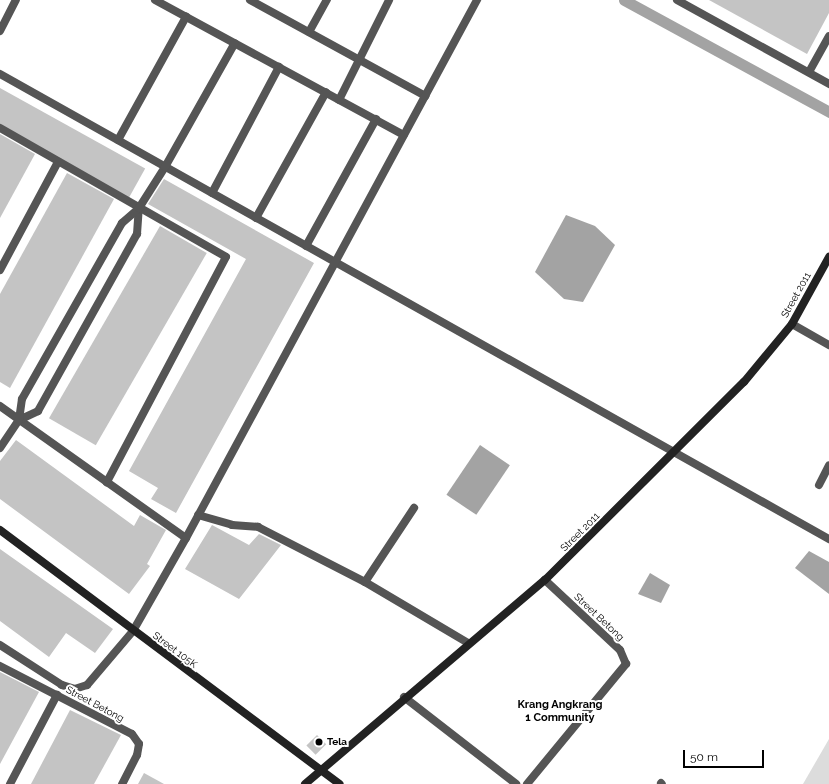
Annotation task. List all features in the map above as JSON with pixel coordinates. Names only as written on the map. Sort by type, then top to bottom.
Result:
[{"type":"main road","name":"Street 2011","points":[[305,784],[319,770],[404,697],[545,580],[744,382],[792,324],[829,257]]},
{"type":"main road","name":"Street 105K","points":[[0,530],[132,631],[339,784]]},
{"type":"street","points":[[0,31],[16,0]]},
{"type":"street","points":[[155,0],[404,135]]},
{"type":"street","points":[[250,0],[425,96]]},
{"type":"street","points":[[309,32],[327,0]]},
{"type":"street","points":[[339,100],[389,0]]},
{"type":"street","points":[[0,645],[75,689],[87,685],[132,631],[186,538],[477,0]]},
{"type":"street","points":[[677,0],[829,84]]},
{"type":"street","points":[[118,140],[186,17]]},
{"type":"street","points":[[809,72],[829,36]]},
{"type":"street","points":[[0,448],[19,420],[22,400],[122,223],[139,208],[165,167],[235,43]]},
{"type":"street","points":[[212,193],[279,67]]},
{"type":"street","points":[[0,74],[829,539]]},
{"type":"street","points":[[256,218],[326,92]]},
{"type":"street","points":[[306,246],[376,119]]},
{"type":"street","points":[[0,128],[226,257],[107,482]]},
{"type":"street","points":[[0,270],[58,162]]},
{"type":"street","points":[[19,420],[38,411],[137,234],[139,208]]},
{"type":"street","points":[[792,324],[829,345]]},
{"type":"street","points":[[0,406],[186,538]]},
{"type":"street","points":[[819,484],[829,465]]},
{"type":"street","points":[[365,582],[414,508]]},
{"type":"street","points":[[198,515],[232,525],[258,527],[365,582],[468,643]]},
{"type":"street","name":"Street Betong","points":[[527,784],[626,664],[620,650],[545,580]]},
{"type":"street","name":"Street Betong","points":[[0,666],[132,734],[139,744],[122,784]]},
{"type":"street","points":[[10,784],[57,695]]},
{"type":"street","points":[[404,697],[516,784]]},
{"type":"shaded area","points":[[566,215],[595,226],[615,245],[583,302],[564,299],[535,272]]},
{"type":"shaded area","points":[[480,445],[510,465],[476,515],[446,495]]},
{"type":"shaded area","points":[[809,551],[829,562],[829,594],[795,568]]},
{"type":"shaded area","points":[[650,573],[670,585],[661,603],[638,594]]},
{"type":"shaded area","points":[[829,739],[829,784],[803,784]]},
{"type":"building","points":[[709,0],[829,0],[829,13],[807,54]]},
{"type":"building","points":[[0,88],[145,168],[128,199],[0,128]]},
{"type":"building","points":[[0,134],[35,154],[0,218]]},
{"type":"building","points":[[67,173],[114,199],[10,388],[0,382],[0,294]]},
{"type":"building","points":[[164,179],[314,263],[176,513],[151,499],[158,488],[129,471],[246,259],[148,204]]},
{"type":"building","points":[[160,226],[207,253],[96,445],[49,418]]},
{"type":"building","points":[[16,440],[134,526],[140,515],[166,530],[147,564],[150,566],[129,594],[0,499],[0,461]]},
{"type":"building","points":[[212,525],[249,545],[259,534],[281,545],[239,599],[185,569]]},
{"type":"building","points":[[0,549],[113,629],[95,653],[66,633],[49,657],[0,621]]},
{"type":"building","points":[[0,672],[39,692],[0,764]]},
{"type":"building","points":[[70,710],[121,735],[94,784],[31,784]]},
{"type":"building","points":[[317,735],[326,744],[316,755],[306,746]]},
{"type":"building","points":[[144,773],[164,784],[138,784]]},
{"type":"waterway","points":[[624,0],[829,112]]},
{"type":"place","name":"Tela","points":[[319,742]]},
{"type":"district","name":"Krang Angkrang 1 Community","points":[[560,712]]}]
